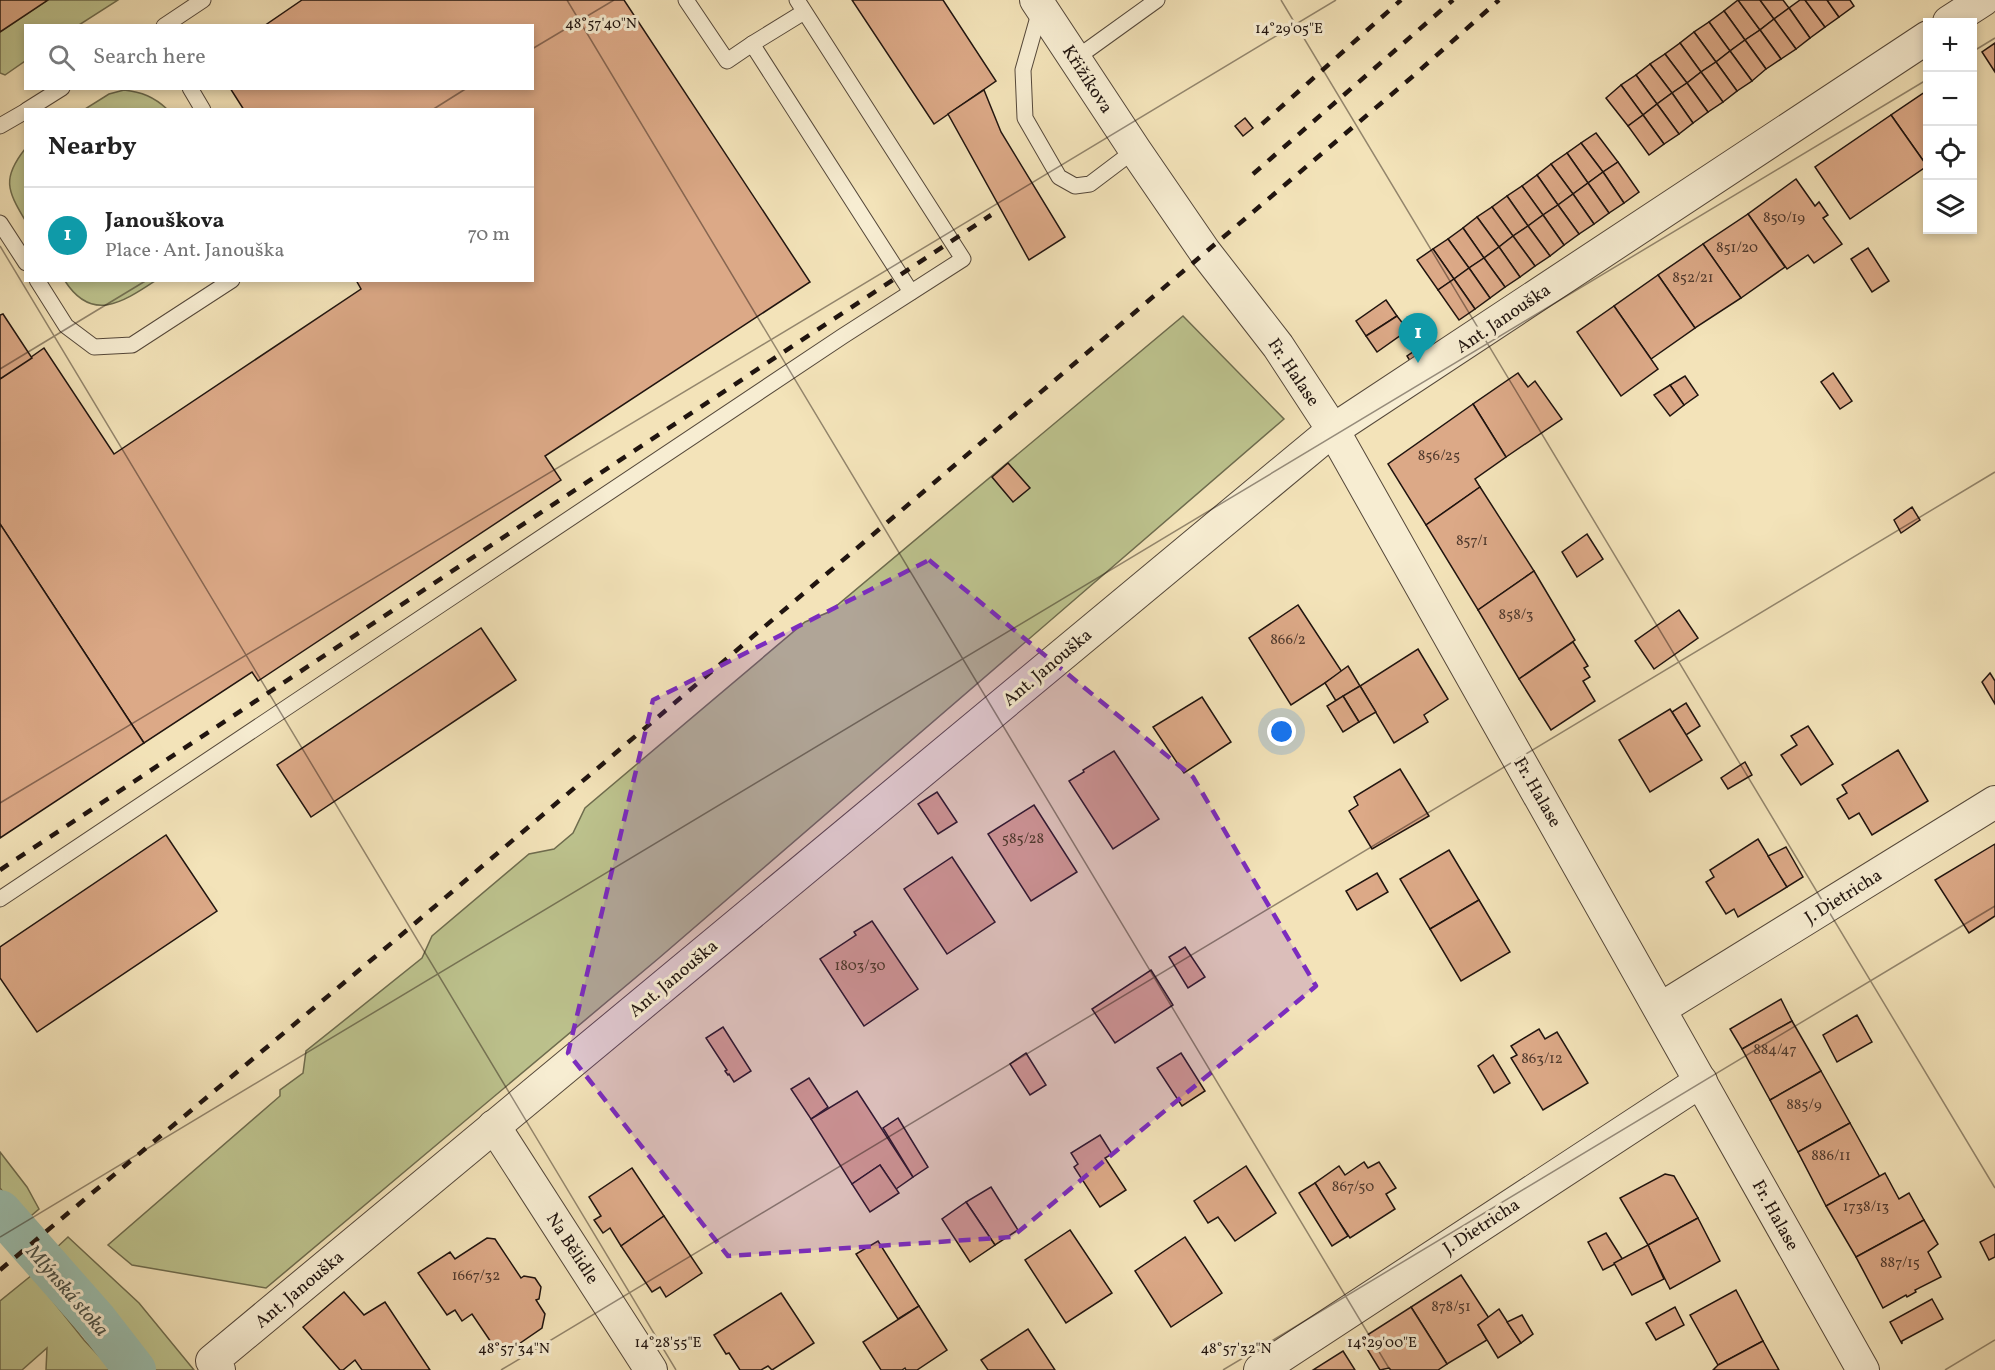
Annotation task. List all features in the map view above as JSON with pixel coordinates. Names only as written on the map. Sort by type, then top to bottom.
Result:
[{"type":"street","points":[[1955,18],[1983,0]]},
{"type":"street","name":"Křižíkova","points":[[1039,3],[1189,229]]},
{"type":"street","name":"Ant. Janouška","points":[[216,1365],[494,1126],[1333,430],[1923,40]]},
{"type":"street","name":"Fr. Halase","points":[[1189,229],[1278,346],[1333,430],[1863,1370]]},
{"type":"street","name":"J. Dietricha","points":[[1660,1009],[1995,802]]},
{"type":"street","name":"J. Dietricha","points":[[1260,1370],[1701,1081]]},
{"type":"street","name":"Na Bělidle","points":[[494,1126],[651,1370]]},
{"type":"lane","points":[[167,24],[203,0]]},
{"type":"lane","points":[[0,899],[963,259],[800,6],[727,61],[686,0]]},
{"type":"lane","points":[[1075,59],[1157,0]]},
{"type":"lane","name":"Křižíkova","points":[[1039,3],[1023,70],[1025,118],[1059,177],[1075,186],[1090,184],[1135,150]]},
{"type":"lane","points":[[752,44],[911,292]]},
{"type":"lane","points":[[29,108],[59,90]]},
{"type":"lane","points":[[191,90],[202,108]]},
{"type":"lane","points":[[0,126],[24,111]]},
{"type":"lane","points":[[0,223],[24,260]]},
{"type":"lane","points":[[38,282],[66,326],[94,347],[132,345],[229,282]]},
{"type":"highlighted area","points":[[929,560],[1193,777],[1316,986],[1012,1237],[728,1256],[568,1053],[653,700]]},
{"type":"green space","points":[[48,0],[118,0],[81,24],[24,24],[24,62],[5,75],[0,73],[0,32]]},
{"type":"green space","points":[[124,90],[136,92],[157,101],[166,108],[87,108],[109,94]]},
{"type":"green space","points":[[24,150],[24,218],[14,200],[10,184],[10,176]]},
{"type":"green space","points":[[66,282],[153,282],[131,296],[108,305],[86,302],[75,294]]},
{"type":"green space","points":[[1183,316],[1284,419],[659,958],[266,1288],[132,1265],[108,1245],[280,1096],[280,1090],[303,1073],[306,1051],[422,958],[432,936],[529,854],[554,849],[573,833],[585,808],[805,622],[829,612]]},
{"type":"green space","points":[[0,1152],[27,1187],[39,1209],[25,1221],[0,1188]]},
{"type":"green space","points":[[68,1237],[139,1303],[194,1370],[146,1370],[93,1295],[54,1250]]},
{"type":"green space","points":[[32,1275],[84,1340],[112,1370],[46,1370],[47,1348],[22,1370],[0,1370],[0,1301]]},
{"type":"building","points":[[0,0],[48,0],[0,32]]},
{"type":"building","points":[[302,0],[624,0],[810,282],[545,456],[561,480],[258,681],[252,672],[144,743],[0,524],[0,379],[44,348],[114,454],[361,289],[357,282],[534,282],[534,108],[243,108],[231,90],[534,90],[534,24],[267,24]]},
{"type":"building","points":[[852,0],[943,0],[996,81],[934,124]]},
{"type":"building","points":[[1738,0],[1760,30],[1745,40],[1724,11]]},
{"type":"building","points":[[1738,0],[1760,0],[1774,19],[1760,30]]},
{"type":"building","points":[[1760,0],[1783,0],[1789,8],[1774,19]]},
{"type":"building","points":[[1800,0],[1805,0],[1825,27],[1810,38],[1789,8]]},
{"type":"building","points":[[1805,0],[1827,0],[1839,17],[1825,27]]},
{"type":"building","points":[[1827,0],[1850,0],[1854,6],[1839,17]]},
{"type":"building","points":[[1789,8],[1810,38],[1796,49],[1774,19]]},
{"type":"building","points":[[1724,11],[1745,40],[1730,51],[1709,22]]},
{"type":"building","points":[[1774,19],[1796,49],[1781,59],[1760,30]]},
{"type":"building","points":[[1709,22],[1730,51],[1716,62],[1694,32]]},
{"type":"building","points":[[1760,30],[1781,59],[1766,69],[1745,40]]},
{"type":"building","points":[[1694,32],[1716,62],[1701,72],[1680,43]]},
{"type":"building","points":[[1745,40],[1766,69],[1752,81],[1730,51]]},
{"type":"building","points":[[1680,43],[1701,72],[1687,83],[1665,54]]},
{"type":"building","points":[[1995,43],[1995,72],[1982,52]]},
{"type":"building","points":[[1730,51],[1752,81],[1737,91],[1716,62]]},
{"type":"building","points":[[1665,54],[1687,83],[1672,93],[1650,64]]},
{"type":"building","points":[[1716,62],[1737,91],[1723,102],[1701,72]]},
{"type":"building","points":[[1650,64],[1672,93],[1657,104],[1636,75]]},
{"type":"building","points":[[1701,72],[1723,102],[1708,112],[1687,83]]},
{"type":"building","points":[[1636,75],[1657,104],[1643,115],[1621,85]]},
{"type":"building","points":[[1687,83],[1708,112],[1693,123],[1672,93]]},
{"type":"building","points":[[1621,85],[1643,115],[1628,126],[1606,98]]},
{"type":"building","points":[[984,90],[1001,132],[1065,237],[1029,260],[948,114]]},
{"type":"building","points":[[1672,93],[1693,123],[1679,134],[1657,104]]},
{"type":"building","points":[[1923,93],[1923,160],[1891,115]]},
{"type":"building","points":[[1657,104],[1679,134],[1664,144],[1643,115]]},
{"type":"building","points":[[1643,115],[1664,144],[1649,155],[1628,126]]},
{"type":"building","points":[[1891,115],[1923,160],[1923,169],[1850,219],[1815,167]]},
{"type":"building","points":[[1245,118],[1253,128],[1243,136],[1235,126]]},
{"type":"building","points":[[1596,133],[1618,162],[1603,172],[1581,143]]},
{"type":"building","points":[[1581,143],[1603,172],[1588,183],[1567,153]]},
{"type":"building","points":[[1567,153],[1588,183],[1573,194],[1551,164]]},
{"type":"building","points":[[1618,162],[1639,192],[1624,203],[1603,172]]},
{"type":"building","points":[[1551,164],[1573,194],[1558,205],[1537,175]]},
{"type":"building","points":[[1603,172],[1624,203],[1609,213],[1588,183]]},
{"type":"building","points":[[1537,175],[1558,205],[1543,215],[1522,186]]},
{"type":"building","points":[[1796,179],[1815,206],[1819,202],[1828,215],[1823,218],[1842,244],[1814,263],[1808,255],[1787,269],[1748,214]]},
{"type":"building","points":[[1588,183],[1609,213],[1594,224],[1573,194]]},
{"type":"building","points":[[1522,186],[1543,215],[1528,226],[1507,196]]},
{"type":"building","points":[[1573,194],[1594,224],[1579,234],[1558,205]]},
{"type":"building","points":[[1507,196],[1528,226],[1513,236],[1492,207]]},
{"type":"building","points":[[1558,205],[1579,234],[1564,245],[1543,215]]},
{"type":"building","points":[[1492,207],[1513,236],[1499,247],[1477,217]]},
{"type":"building","points":[[1748,214],[1785,267],[1741,298],[1703,244]]},
{"type":"building","points":[[1543,215],[1564,245],[1550,256],[1528,226]]},
{"type":"building","points":[[1477,217],[1499,247],[1484,258],[1463,228]]},
{"type":"building","points":[[1528,226],[1550,256],[1535,266],[1513,236]]},
{"type":"building","points":[[1463,228],[1484,258],[1469,268],[1448,239]]},
{"type":"building","points":[[1513,236],[1535,266],[1520,277],[1499,247]]},
{"type":"building","points":[[1448,239],[1469,268],[1454,279],[1433,249]]},
{"type":"building","points":[[1703,244],[1741,298],[1695,328],[1658,275]]},
{"type":"building","points":[[1499,247],[1520,277],[1505,287],[1484,258]]},
{"type":"building","points":[[1868,248],[1889,281],[1872,292],[1851,259]]},
{"type":"building","points":[[1433,249],[1454,279],[1438,290],[1417,260]]},
{"type":"building","points":[[1484,258],[1505,287],[1490,298],[1469,268]]},
{"type":"building","points":[[1469,268],[1490,298],[1475,309],[1454,279]]},
{"type":"building","points":[[1658,275],[1695,328],[1651,359],[1614,306]]},
{"type":"building","points":[[1454,279],[1475,309],[1459,320],[1438,290]]},
{"type":"building","points":[[1386,300],[1397,316],[1366,336],[1356,321]]},
{"type":"building","points":[[1614,306],[1658,369],[1621,396],[1577,332]]},
{"type":"building","points":[[3,314],[32,358],[0,379],[0,315]]},
{"type":"building","points":[[1397,316],[1408,330],[1377,352],[1366,336]]},
{"type":"building","points":[[1425,344],[1433,356],[1415,369],[1407,356]]},
{"type":"building","points":[[1518,373],[1528,387],[1535,381],[1562,419],[1506,457],[1473,404]]},
{"type":"building","points":[[1833,373],[1852,401],[1840,409],[1821,382]]},
{"type":"building","points":[[1685,376],[1698,395],[1684,405],[1670,385]]},
{"type":"building","points":[[1670,385],[1684,405],[1670,416],[1654,395]]},
{"type":"building","points":[[1473,404],[1506,457],[1475,479],[1480,487],[1426,525],[1388,464]]},
{"type":"building","points":[[1008,463],[1030,488],[1013,502],[992,477]]},
{"type":"building","points":[[1480,487],[1534,571],[1478,610],[1426,525]]},
{"type":"building","points":[[1912,507],[1920,520],[1901,533],[1894,520]]},
{"type":"building","points":[[0,524],[144,743],[0,838]]},
{"type":"building","points":[[1587,534],[1603,559],[1577,577],[1562,552]]},
{"type":"building","points":[[1534,571],[1575,640],[1519,679],[1478,610]]},
{"type":"building","points":[[1298,605],[1342,672],[1291,705],[1249,638]]},
{"type":"building","points":[[1679,610],[1698,638],[1654,669],[1635,641]]},
{"type":"building","points":[[481,628],[516,680],[311,817],[277,765]]},
{"type":"building","points":[[1573,642],[1588,666],[1584,668],[1590,677],[1583,681],[1595,701],[1551,730],[1519,679]]},
{"type":"building","points":[[1418,649],[1448,699],[1424,715],[1428,722],[1394,743],[1360,686]]},
{"type":"building","points":[[1348,666],[1360,686],[1336,701],[1325,683]]},
{"type":"building","points":[[1990,673],[1995,681],[1995,704],[1982,682]]},
{"type":"building","points":[[1360,686],[1376,712],[1359,722],[1343,696]]},
{"type":"building","points":[[1343,696],[1359,722],[1343,732],[1327,706]]},
{"type":"building","points":[[1202,697],[1231,742],[1184,773],[1153,727]]},
{"type":"building","points":[[1686,703],[1700,726],[1686,735],[1672,712]]},
{"type":"building","points":[[1670,709],[1702,760],[1650,792],[1619,740]]},
{"type":"building","points":[[1808,726],[1833,764],[1801,785],[1781,755],[1797,745],[1791,736]]},
{"type":"building","points":[[1898,750],[1928,801],[1872,835],[1859,813],[1849,819],[1837,799],[1847,793],[1842,785]]},
{"type":"building","points":[[1114,751],[1159,819],[1113,849],[1069,781]]},
{"type":"building","points":[[1745,762],[1752,775],[1728,789],[1721,778]]},
{"type":"building","points":[[1400,769],[1429,816],[1372,849],[1349,811],[1358,805],[1354,797]]},
{"type":"building","points":[[937,792],[957,822],[938,834],[918,804]]},
{"type":"building","points":[[1034,805],[1077,872],[1031,901],[988,834]]},
{"type":"building","points":[[166,835],[217,911],[37,1032],[0,978],[0,947]]},
{"type":"building","points":[[1758,839],[1787,887],[1738,917],[1734,909],[1726,914],[1706,882],[1714,877],[1710,870]]},
{"type":"building","points":[[1995,844],[1995,916],[1969,933],[1935,880]]},
{"type":"building","points":[[1786,847],[1803,877],[1787,887],[1768,856]]},
{"type":"building","points":[[1449,850],[1479,900],[1430,929],[1400,879]]},
{"type":"building","points":[[952,857],[995,922],[947,954],[904,889]]},
{"type":"building","points":[[1377,873],[1388,892],[1357,910],[1346,891]]},
{"type":"building","points":[[1479,900],[1510,952],[1461,981],[1430,929]]},
{"type":"building","points":[[872,921],[918,989],[864,1026],[820,959],[856,935],[854,932]]},
{"type":"building","points":[[1185,947],[1205,977],[1188,988],[1169,957]]},
{"type":"building","points":[[1151,970],[1173,1005],[1115,1043],[1092,1009]]},
{"type":"building","points":[[1781,999],[1792,1021],[1742,1049],[1730,1029]]},
{"type":"building","points":[[1857,1015],[1872,1042],[1837,1062],[1823,1035]]},
{"type":"building","points":[[1792,1021],[1821,1071],[1770,1100],[1742,1049]]},
{"type":"building","points":[[723,1027],[751,1071],[734,1082],[706,1038]]},
{"type":"building","points":[[1539,1029],[1545,1039],[1557,1032],[1588,1083],[1543,1110],[1511,1058],[1517,1055],[1511,1046]]},
{"type":"building","points":[[1026,1053],[1046,1085],[1030,1095],[1010,1064]]},
{"type":"building","points":[[1181,1053],[1205,1091],[1182,1106],[1157,1068]]},
{"type":"building","points":[[1493,1055],[1510,1083],[1494,1093],[1478,1066]]},
{"type":"building","points":[[1821,1071],[1850,1123],[1798,1152],[1770,1100]]},
{"type":"building","points":[[809,1078],[828,1107],[811,1119],[791,1089]]},
{"type":"building","points":[[857,1091],[913,1177],[896,1189],[880,1165],[852,1184],[811,1119]]},
{"type":"building","points":[[898,1118],[928,1167],[913,1177],[883,1128]]},
{"type":"building","points":[[1850,1123],[1880,1177],[1826,1206],[1798,1152]]},
{"type":"building","points":[[1100,1135],[1112,1154],[1105,1158],[1126,1190],[1100,1207],[1074,1167],[1078,1164],[1071,1153]]},
{"type":"building","points":[[1364,1162],[1368,1168],[1379,1162],[1396,1188],[1386,1194],[1395,1209],[1350,1238],[1315,1183],[1339,1166],[1345,1175]]},
{"type":"building","points":[[880,1165],[899,1193],[870,1212],[852,1184]]},
{"type":"building","points":[[1246,1166],[1276,1213],[1235,1241],[1218,1217],[1208,1223],[1194,1201]]},
{"type":"building","points":[[632,1168],[664,1216],[621,1246],[610,1228],[603,1233],[594,1220],[601,1216],[589,1197]]},
{"type":"building","points":[[1885,1173],[1899,1199],[1909,1193],[1924,1220],[1856,1257],[1826,1206]]},
{"type":"building","points":[[1665,1174],[1674,1176],[1698,1218],[1648,1245],[1620,1198]]},
{"type":"building","points":[[1315,1183],[1348,1236],[1332,1246],[1299,1193]]},
{"type":"building","points":[[991,1187],[1018,1230],[995,1245],[966,1202]]},
{"type":"building","points":[[966,1202],[995,1245],[970,1262],[942,1219]]},
{"type":"building","points":[[664,1216],[702,1273],[666,1297],[660,1287],[652,1292],[621,1246]]},
{"type":"building","points":[[1698,1218],[1720,1261],[1670,1289],[1648,1245]]},
{"type":"building","points":[[1924,1220],[1938,1244],[1928,1252],[1941,1277],[1883,1308],[1856,1257]]},
{"type":"building","points":[[1070,1230],[1112,1293],[1066,1323],[1025,1260]]},
{"type":"building","points":[[1606,1233],[1623,1260],[1603,1270],[1588,1242]]},
{"type":"building","points":[[1995,1234],[1995,1257],[1989,1260],[1980,1242]]},
{"type":"building","points":[[1185,1237],[1222,1293],[1171,1327],[1135,1271]]},
{"type":"building","points":[[487,1238],[495,1239],[521,1278],[524,1276],[535,1278],[541,1287],[539,1299],[536,1300],[545,1314],[542,1328],[510,1350],[495,1348],[472,1314],[462,1321],[455,1310],[447,1315],[418,1273],[450,1252],[455,1259]]},
{"type":"building","points":[[878,1241],[919,1306],[898,1319],[856,1254]]},
{"type":"building","points":[[1648,1245],[1664,1279],[1632,1295],[1614,1263]]},
{"type":"building","points":[[1461,1275],[1489,1318],[1478,1325],[1487,1340],[1447,1364],[1411,1307]]},
{"type":"building","points":[[1736,1290],[1763,1341],[1718,1365],[1690,1315]]},
{"type":"building","points":[[344,1292],[364,1315],[385,1302],[430,1370],[362,1370],[355,1360],[340,1370],[303,1327]]},
{"type":"building","points":[[781,1293],[814,1343],[772,1370],[768,1366],[761,1370],[740,1370],[714,1335]]},
{"type":"building","points":[[1932,1299],[1943,1319],[1902,1341],[1902,1344],[1890,1322]]},
{"type":"building","points":[[919,1306],[947,1350],[917,1370],[906,1370],[905,1368],[881,1370],[863,1342]]},
{"type":"building","points":[[1411,1307],[1447,1364],[1438,1370],[1391,1370],[1389,1368],[1380,1370],[1361,1339]]},
{"type":"building","points":[[1675,1307],[1684,1325],[1656,1340],[1646,1323]]},
{"type":"building","points":[[1499,1309],[1521,1343],[1498,1358],[1478,1325]]},
{"type":"building","points":[[1522,1315],[1533,1334],[1521,1343],[1507,1322]]},
{"type":"building","points":[[1028,1329],[1055,1370],[988,1370],[981,1360]]},
{"type":"building","points":[[1763,1341],[1779,1370],[1713,1370],[1718,1365]]},
{"type":"building","points":[[1343,1351],[1355,1370],[1313,1370]]},
{"type":"waterway","name":"Mlýnská stoka","points":[[0,1211],[97,1321],[135,1370]]},
{"type":"railway","points":[[1262,124],[1401,0]]},
{"type":"railway","points":[[1253,174],[1453,0]]},
{"type":"railway","points":[[0,1270],[400,936],[1412,77],[1499,0]]},
{"type":"railway","points":[[0,870],[991,215]]},
{"type":"place","name":"Janouškova","points":[[1418,363]]}]
